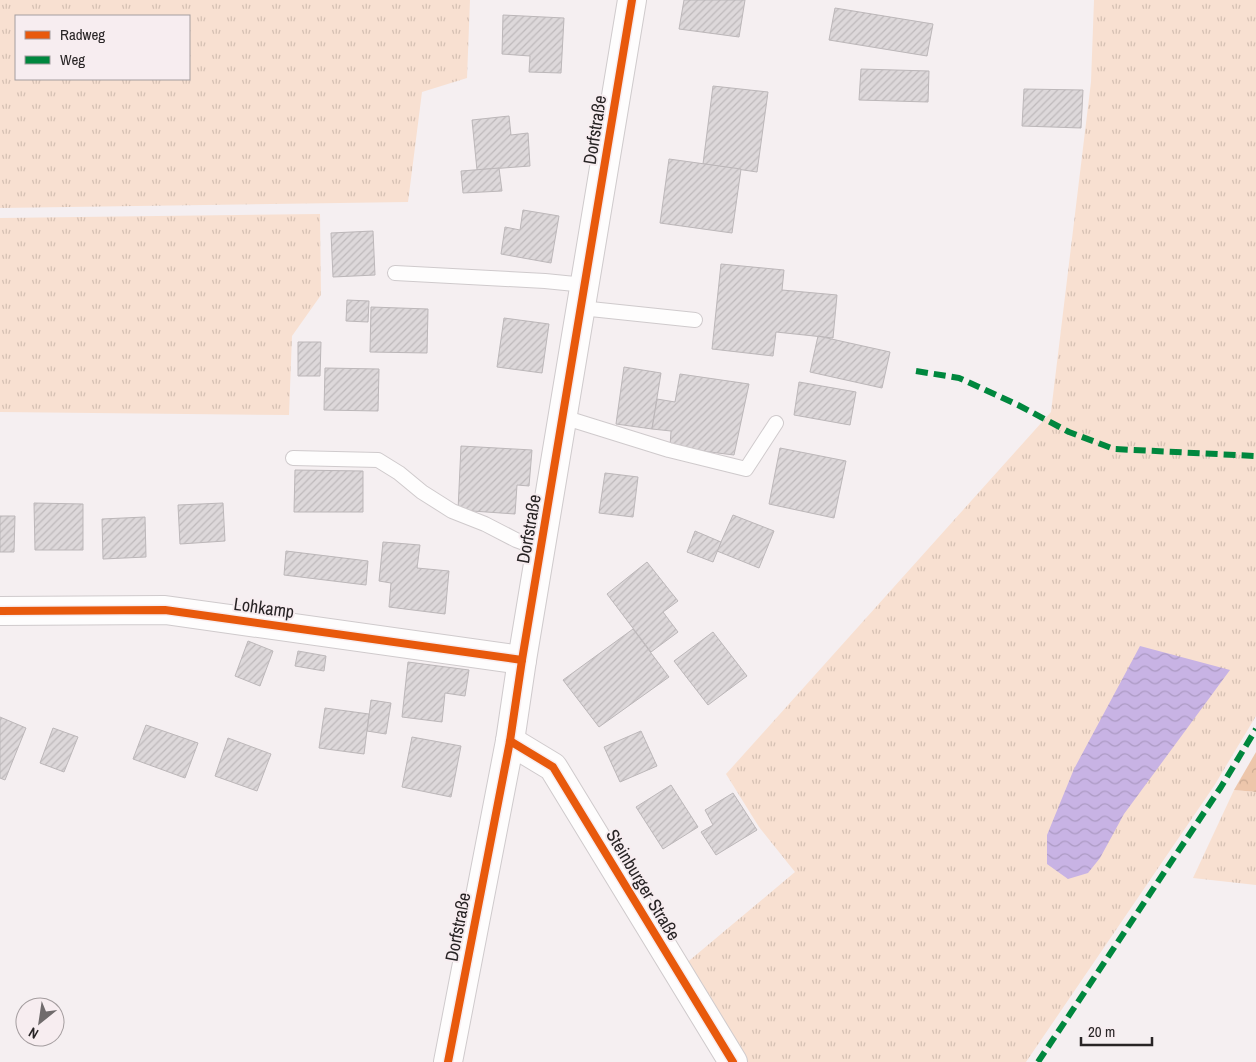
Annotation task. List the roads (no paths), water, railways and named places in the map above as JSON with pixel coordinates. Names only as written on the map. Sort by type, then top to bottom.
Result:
[{"type":"street","name":"Dorfstraße","points":[[448,1062],[510,741],[540,549],[632,0]]},
{"type":"street","name":"Lohkamp","points":[[0,611],[164,610],[522,660]]},
{"type":"street","name":"Steinburger Straße","points":[[510,741],[553,767],[733,1062]]},
{"type":"lane","points":[[395,273],[545,281],[583,296],[695,320]]},
{"type":"lane","points":[[563,417],[669,450],[746,469],[776,423]]},
{"type":"lane","points":[[293,458],[378,460],[452,511],[540,549]]},
{"type":"water","points":[[1140,646],[1230,670],[1124,814],[1100,858],[1088,873],[1068,879],[1047,864],[1047,835],[1074,769]]}]
